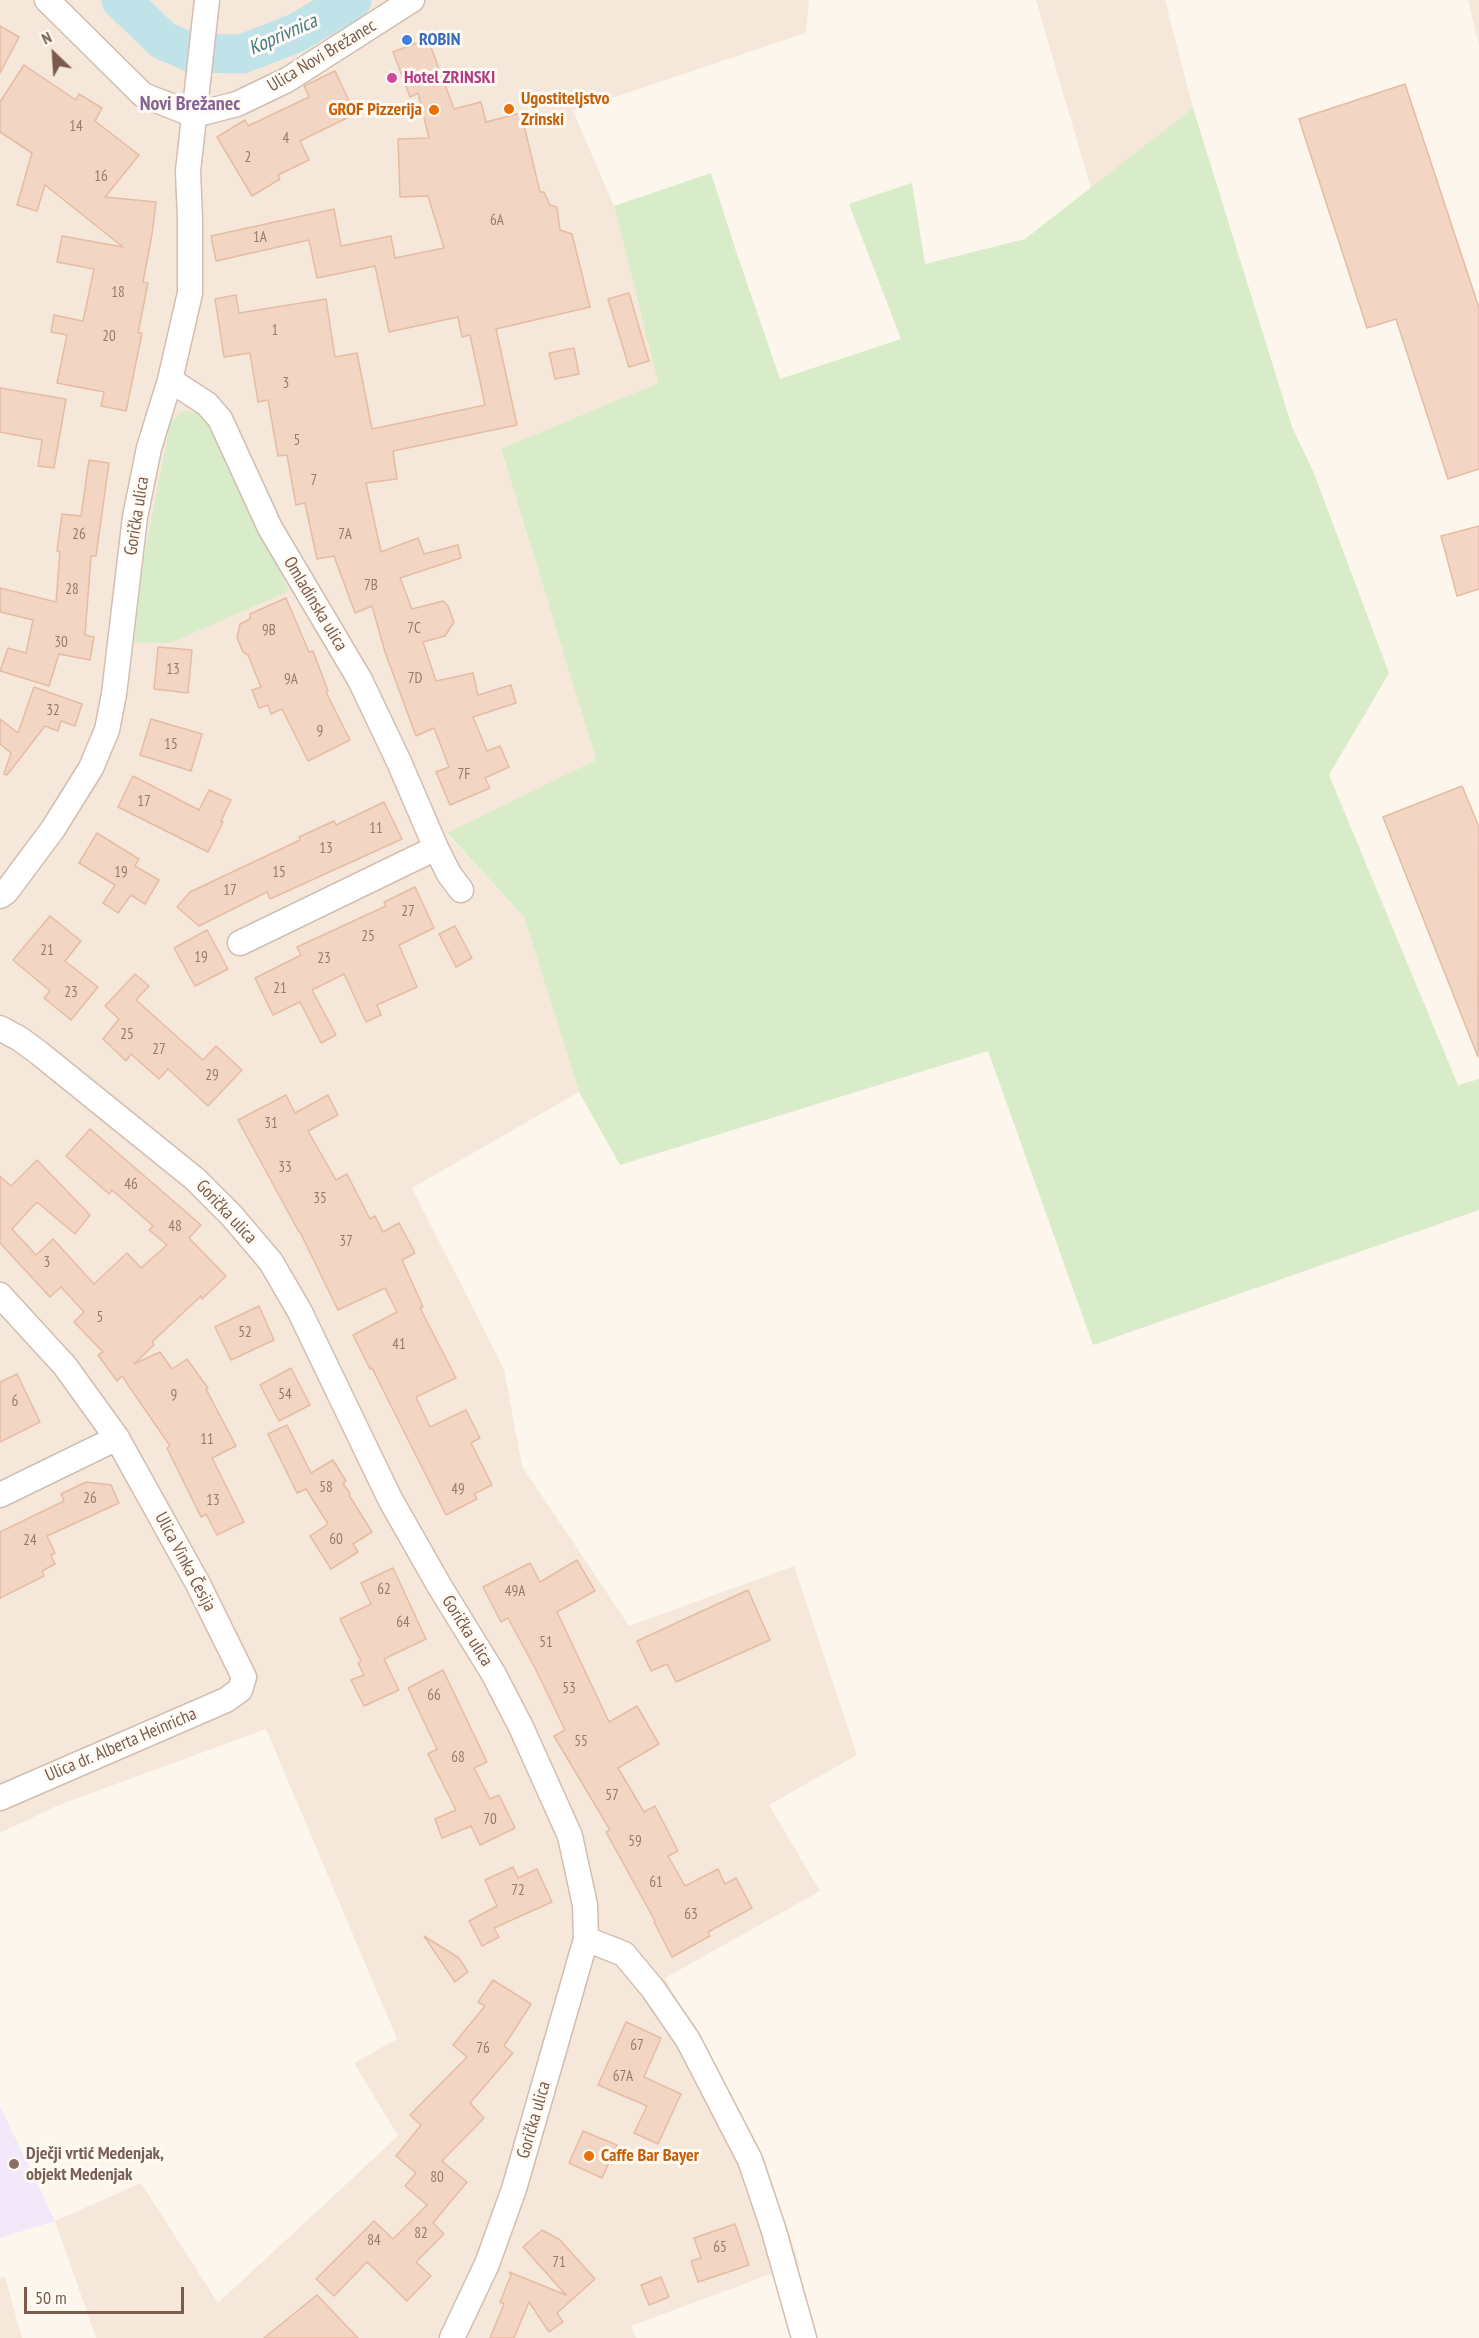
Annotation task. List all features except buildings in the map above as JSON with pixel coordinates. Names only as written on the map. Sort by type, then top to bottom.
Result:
[{"type":"street","points":[[47,0],[143,95],[194,115]]},
{"type":"street","name":"Ulica Novi Brežanec","points":[[194,115],[237,104],[287,80],[412,0]]},
{"type":"street","name":"Gorička ulica","points":[[2,900],[73,798],[91,768],[106,730],[114,694],[135,517],[149,448],[170,381],[190,293],[188,171],[206,8]]},
{"type":"street","name":"Omladinska ulica","points":[[170,381],[207,404],[220,420],[270,528],[360,680],[436,848],[449,874],[461,890]]},
{"type":"street","points":[[240,943],[436,848]]},
{"type":"street","name":"Gorička ulica","points":[[0,1010],[10,1033],[195,1179],[232,1216],[271,1262],[333,1379],[390,1499],[440,1587],[493,1673],[521,1727],[570,1836],[585,1905],[586,1939],[514,2189],[487,2264],[452,2338]]},
{"type":"street","name":"Ulica Vinka Česija","points":[[0,1295],[65,1366],[117,1438],[198,1584],[244,1677],[240,1690]]},
{"type":"street","points":[[0,1495],[117,1438]]},
{"type":"street","name":"Ulica dr. Alberta Heinricha","points":[[0,1798],[226,1700],[240,1690]]},
{"type":"street","points":[[586,1939],[624,1954],[653,1989],[694,2050],[750,2160],[773,2228],[804,2338]]},
{"type":"shaded area","points":[[0,0],[809,0],[806,33],[573,111],[614,206],[658,383],[501,450],[596,760],[447,834],[524,917],[579,1092],[412,1188],[504,1369],[522,1466],[629,1626],[794,1566],[857,1755],[769,1805],[820,1891],[665,1978],[764,2158],[800,2266],[776,2272],[631,2326],[636,2338],[96,2338],[55,2221],[141,2183],[218,2303],[398,2136],[354,2063],[397,2039],[266,1729],[59,1805],[0,1833]]},
{"type":"shaded area","points":[[1036,0],[1165,0],[1193,108],[1091,189]]},
{"type":"shaded area","points":[[1468,0],[1479,0],[1479,45]]},
{"type":"shaded area","name":"Dječji vrtić Medenjak, objekt Medenjak","points":[[0,2106],[55,2221],[0,2238]]},
{"type":"shaded area","points":[[0,2277],[5,2277],[22,2338],[0,2338]]},
{"type":"green space","points":[[1193,108],[1292,427],[1313,471],[1389,673],[1329,775],[1458,1085],[1479,1079],[1479,1210],[1093,1345],[988,1051],[620,1165],[579,1092],[524,917],[447,833],[596,760],[501,449],[658,383],[614,206],[711,173],[780,379],[901,339],[849,204],[912,183],[925,264],[1025,239]]},
{"type":"green space","points":[[185,410],[204,416],[289,591],[170,643],[134,642],[144,556],[171,421]]},
{"type":"waterway","name":"Koprivnica","points":[[121,0],[164,41],[193,53],[242,54],[296,33],[352,0]]},
{"type":"place","name":"ROBIN","points":[[407,40]]},
{"type":"place","name":"Hotel ZRINSKI","points":[[392,78]]},
{"type":"place","name":"Ugostiteljstvo Zrinski","points":[[509,109]]},
{"type":"place","name":"GROF Pizzerija","points":[[434,110]]},
{"type":"place","name":"Caffe Bar Bayer","points":[[589,2156]]},
{"type":"place","name":"Dječji vrtić Medenjak, objekt Medenjak","points":[[14,2164]]},
{"type":"district","name":"Novi Brežanec","points":[[190,104]]}]
